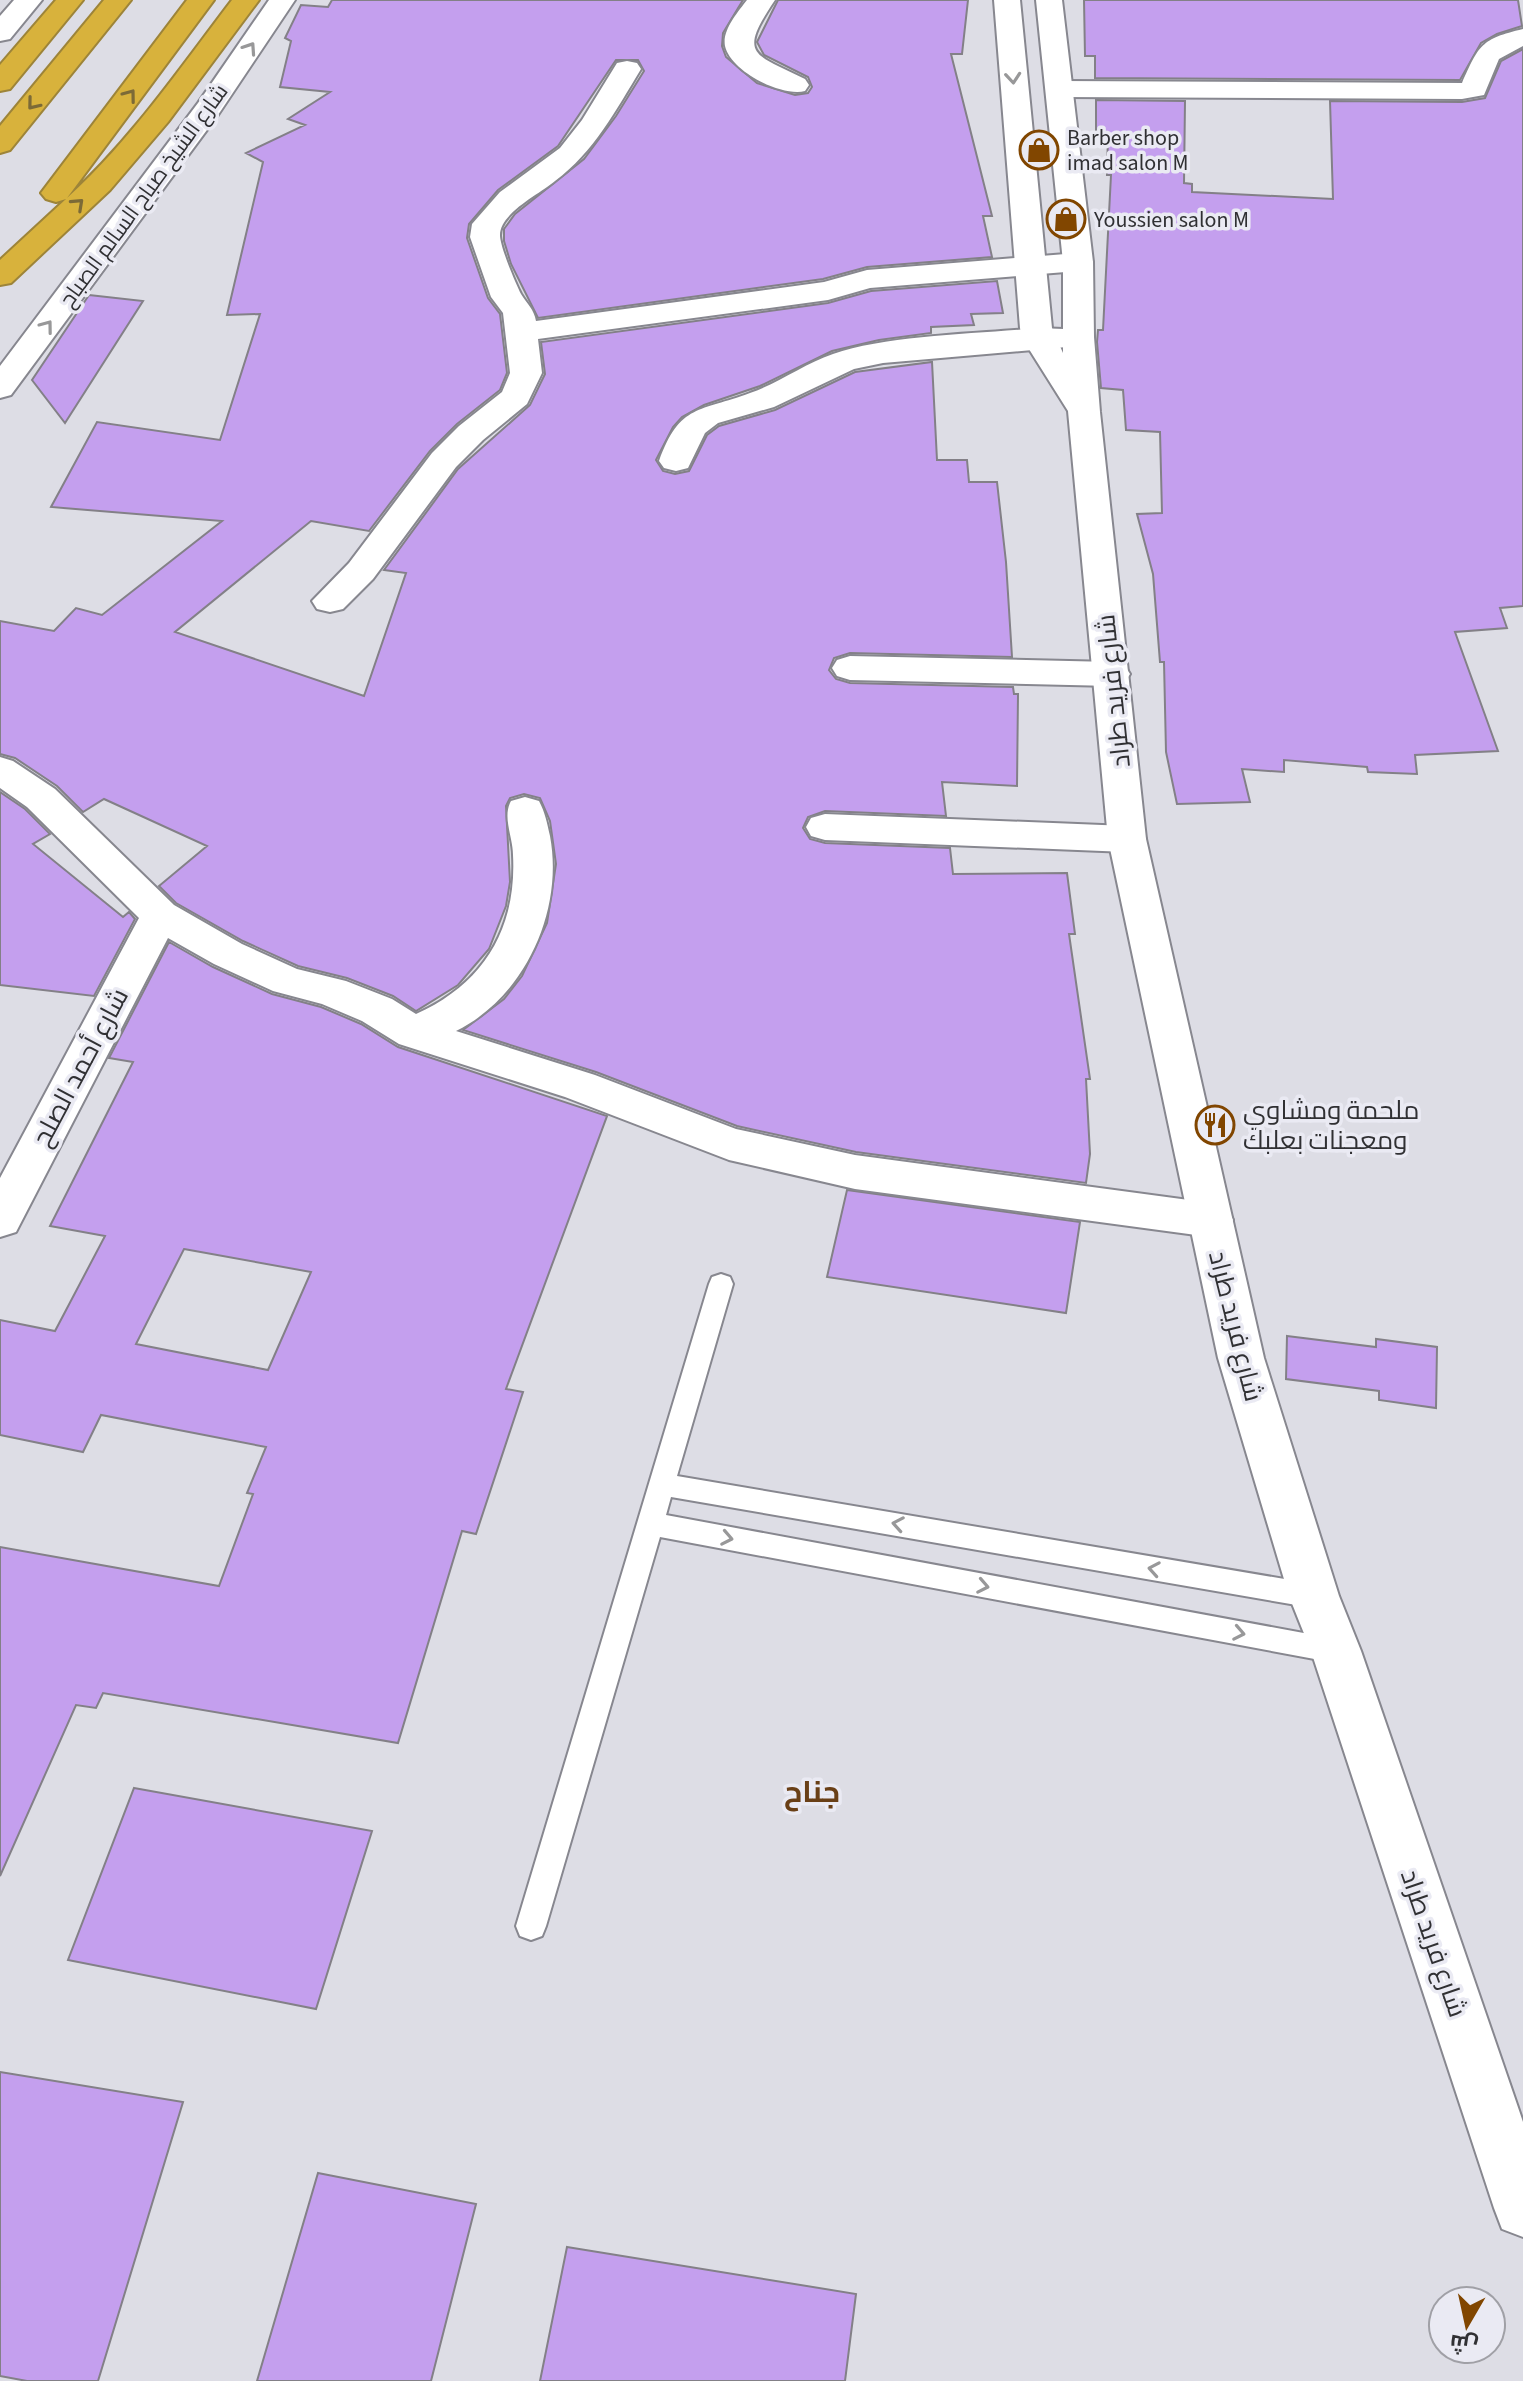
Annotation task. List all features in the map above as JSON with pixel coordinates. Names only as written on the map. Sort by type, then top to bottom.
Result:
[{"type":"highway","points":[[0,83],[70,0]]},
{"type":"highway","points":[[0,144],[118,0]]},
{"type":"highway","points":[[0,264],[201,0]]},
{"type":"highway","points":[[0,276],[100,184],[158,116],[246,0]]},
{"type":"street","points":[[0,33],[29,0]]},
{"type":"street","name":"شارع الشيخ صباح السالم الصباح","points":[[0,388],[208,109],[282,0]]},
{"type":"street","points":[[762,0],[737,36],[738,49],[746,59],[795,85]]},
{"type":"street","name":"شارع فريد طراد","points":[[1007,0],[1038,338],[1084,412]]},
{"type":"street","name":"شارع فريد طراد","points":[[1049,0],[1078,262],[1078,337],[1084,412],[1127,839],[1241,1358],[1314,1596],[1336,1651],[1523,2208]]},
{"type":"street","points":[[1061,89],[1462,91],[1474,89],[1487,55],[1506,42],[1523,37]]},
{"type":"street","points":[[330,601],[361,571],[444,460],[471,433],[516,397],[526,373],[519,312],[507,297],[485,237],[487,224],[510,198],[570,154],[594,123],[627,69]]},
{"type":"street","points":[[522,332],[828,291],[867,279],[1029,263],[1078,262]]},
{"type":"street","points":[[676,461],[693,427],[706,416],[762,400],[844,361],[883,353],[1078,337]]},
{"type":"street","points":[[850,668],[1112,674]]},
{"type":"street","points":[[0,770],[41,798],[160,915],[228,954],[287,981],[331,991],[377,1010],[414,1033],[580,1086],[729,1144],[870,1174],[1211,1220]]},
{"type":"street","points":[[414,1033],[469,1005],[495,981],[513,949],[533,882],[533,854],[525,810]]},
{"type":"street","points":[[825,827],[1127,839]]},
{"type":"street","name":"شارع أحمد الصلح","points":[[0,1220],[160,915]]},
{"type":"lane","points":[[531,1926],[721,1284]]},
{"type":"lane","points":[[662,1484],[1314,1596]]},
{"type":"lane","points":[[651,1524],[1336,1651]]},
{"type":"building","points":[[332,0],[743,0],[723,33],[722,46],[726,57],[757,83],[795,95],[808,93],[812,87],[808,77],[764,55],[757,42],[778,0],[968,0],[962,54],[951,54],[992,216],[983,216],[992,257],[867,267],[823,279],[538,318],[511,264],[504,229],[515,214],[584,159],[616,116],[644,71],[638,60],[616,60],[558,146],[498,190],[469,224],[467,238],[488,298],[500,314],[507,373],[500,390],[457,424],[430,451],[369,531],[311,521],[175,632],[364,696],[406,573],[384,570],[458,469],[530,405],[545,374],[541,342],[828,303],[871,291],[997,281],[1003,313],[971,314],[974,325],[931,327],[931,333],[879,340],[832,351],[760,386],[704,405],[682,417],[673,427],[656,460],[663,471],[675,474],[689,471],[707,435],[719,426],[775,410],[855,372],[932,362],[937,460],[967,460],[969,482],[997,482],[1012,657],[850,653],[834,658],[829,670],[836,679],[850,683],[1013,687],[1014,694],[1018,694],[1017,786],[942,782],[946,816],[825,811],[808,817],[803,828],[810,839],[825,843],[950,848],[953,874],[1067,873],[1075,934],[1069,934],[1090,1079],[1086,1079],[1090,1154],[1086,1183],[856,1152],[737,1126],[596,1072],[463,1030],[504,999],[522,976],[547,923],[556,864],[550,821],[540,798],[524,794],[510,798],[506,806],[510,882],[506,906],[489,949],[458,985],[416,1011],[393,996],[347,978],[298,966],[243,941],[176,903],[159,886],[207,846],[104,799],[83,812],[57,786],[15,758],[0,754],[0,621],[54,631],[76,608],[102,615],[222,521],[51,507],[97,422],[220,440],[260,314],[227,315],[263,162],[246,153],[305,125],[288,119],[330,92],[280,87],[291,41],[285,38],[301,5],[328,7]]},
{"type":"building","points":[[1084,0],[1518,0],[1522,26],[1481,43],[1460,80],[1095,78],[1095,56],[1085,56]]},
{"type":"building","points":[[1523,49],[1523,606],[1500,608],[1507,628],[1455,632],[1498,751],[1415,755],[1417,774],[1368,772],[1367,767],[1284,760],[1284,772],[1242,769],[1250,802],[1177,804],[1166,752],[1164,662],[1160,662],[1153,574],[1137,514],[1162,513],[1160,432],[1126,430],[1123,390],[1101,388],[1097,342],[1098,330],[1103,330],[1111,175],[1107,175],[1108,134],[1096,134],[1096,100],[1185,101],[1184,183],[1192,184],[1192,192],[1333,199],[1330,101],[1462,102],[1485,98],[1501,61]]},
{"type":"building","points":[[89,295],[143,301],[65,423],[32,380]]},
{"type":"building","points":[[0,792],[25,809],[50,834],[33,844],[123,917],[129,912],[135,919],[94,996],[0,985]]},
{"type":"building","points":[[169,942],[213,967],[272,994],[321,1007],[361,1024],[398,1047],[607,1116],[506,1389],[523,1392],[476,1534],[462,1531],[398,1743],[103,1693],[96,1708],[76,1705],[0,1876],[0,1547],[219,1586],[253,1494],[247,1493],[266,1447],[101,1415],[83,1452],[0,1435],[0,1320],[55,1331],[105,1236],[50,1226],[133,1062],[109,1058]],"holes":[[[184,1249],[311,1272],[268,1370],[136,1344]]]},
{"type":"building","points":[[847,1190],[1080,1222],[1066,1313],[827,1277]]},
{"type":"building","points":[[1287,1336],[1376,1347],[1376,1339],[1437,1347],[1436,1408],[1379,1400],[1379,1391],[1286,1379]]},
{"type":"building","points":[[134,1788],[372,1831],[316,2009],[68,1960]]},
{"type":"building","points":[[0,2072],[183,2102],[98,2381],[27,2381],[0,2376]]},
{"type":"building","points":[[318,2173],[476,2204],[431,2381],[257,2381]]},
{"type":"building","points":[[567,2247],[856,2294],[845,2381],[540,2381]]},
{"type":"place","name":"Barber shop imad salon M","points":[[1039,150]]},
{"type":"place","name":"Youssien salon M","points":[[1066,219]]},
{"type":"place","name":"ملحمة ومشاوي ومعجنات بعلبك","points":[[1215,1125]]},
{"type":"district","name":"جناح","points":[[812,1792]]}]
